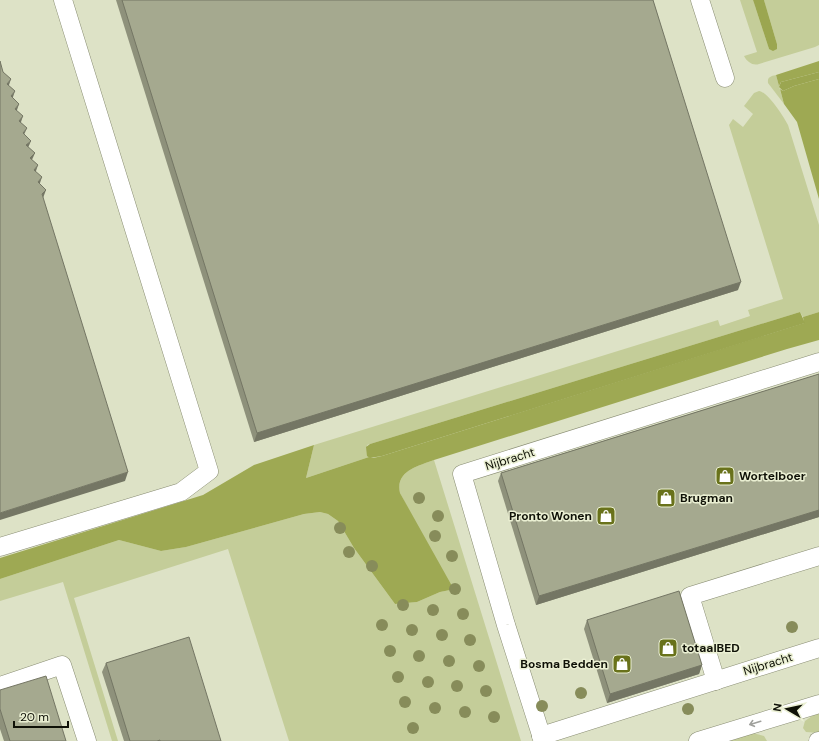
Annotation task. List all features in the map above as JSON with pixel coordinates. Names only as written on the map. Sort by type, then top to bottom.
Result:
[{"type":"street","points":[[0,547],[181,492],[209,471],[63,0]]},
{"type":"street","points":[[700,0],[725,78]]},
{"type":"street","name":"Nijbracht","points":[[819,362],[462,474],[506,625],[542,738],[819,648]]},
{"type":"street","points":[[716,681],[690,596],[819,556]]},
{"type":"street","points":[[0,686],[62,665],[87,741]]},
{"type":"street","points":[[698,741],[819,704]]},
{"type":"shaded area","points":[[740,0],[753,0],[769,49],[777,44],[764,0],[819,0],[819,45],[759,64],[750,63],[744,56],[757,52]]},
{"type":"shaded area","points":[[753,0],[764,0],[777,44],[777,49],[773,51],[769,49]]},
{"type":"shaded area","points":[[819,61],[819,72],[781,82],[779,86],[776,75]]},
{"type":"shaded area","points":[[819,72],[819,79],[794,86],[783,91],[779,87],[781,82]]},
{"type":"shaded area","points":[[776,75],[784,104],[768,83],[771,76]]},
{"type":"shaded area","points":[[819,79],[819,199],[797,122],[784,104],[780,89],[783,91],[794,86]]},
{"type":"shaded area","points":[[759,91],[763,92],[771,100],[788,125],[819,225],[819,312],[803,317],[800,312],[370,444],[367,445],[369,457],[306,478],[314,445],[718,320],[720,326],[750,316],[748,310],[783,299],[729,125],[733,119],[743,127],[753,114],[744,106],[754,93]]},
{"type":"shaded area","points":[[800,312],[805,323],[382,456],[370,458],[367,456],[366,447],[370,444]]},
{"type":"shaded area","points":[[819,312],[819,340],[434,460],[409,470],[401,479],[399,486],[400,493],[452,586],[450,590],[440,592],[417,602],[395,604],[354,548],[338,521],[328,514],[320,512],[304,514],[186,547],[161,551],[119,540],[0,579],[0,558],[203,495],[254,465],[314,445],[306,478],[369,457],[373,458],[382,456],[804,323],[803,317]]},
{"type":"shaded area","points":[[434,460],[521,741],[289,741],[228,549],[74,598],[118,741],[112,741],[63,582],[0,601],[0,579],[119,540],[161,551],[186,547],[304,514],[320,512],[328,514],[338,521],[354,548],[395,604],[417,602],[440,592],[450,590],[400,493],[399,486],[404,474],[409,470]]},
{"type":"shaded area","points":[[819,711],[819,733],[806,732],[803,728],[805,721]]},
{"type":"shaded area","points":[[753,733],[764,736],[767,741],[718,741]]},
{"type":"building","points":[[122,0],[653,0],[741,282],[257,433]]},
{"type":"building","points":[[0,61],[3,72],[11,79],[7,84],[15,91],[11,96],[19,104],[15,109],[23,116],[19,121],[27,128],[23,133],[31,141],[26,145],[35,153],[30,158],[38,165],[34,170],[42,177],[38,182],[46,190],[42,194],[128,472],[0,513]]},
{"type":"building","points":[[819,374],[819,510],[539,596],[501,473]]},
{"type":"building","points":[[679,591],[702,665],[610,694],[587,620]]},
{"type":"building","points":[[189,637],[221,741],[130,741],[106,663]]},
{"type":"building","points":[[46,676],[66,741],[10,741],[0,709],[0,690]]},
{"type":"place","name":"Wortelboer","points":[[725,476]]},
{"type":"place","name":"Brugman","points":[[666,498]]},
{"type":"place","name":"Pronto Wonen","points":[[606,516]]},
{"type":"place","name":"totaalBED","points":[[668,648]]},
{"type":"place","name":"Bosma Bedden","points":[[622,664]]}]
